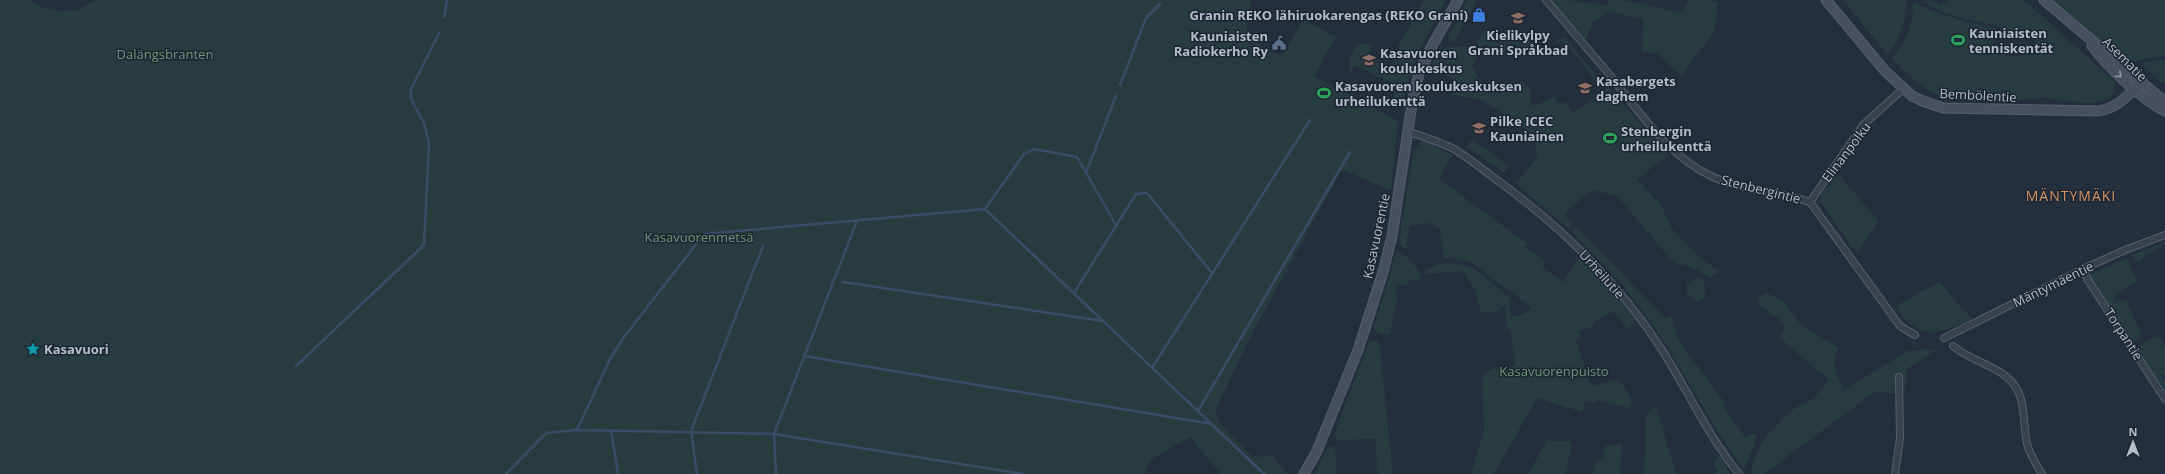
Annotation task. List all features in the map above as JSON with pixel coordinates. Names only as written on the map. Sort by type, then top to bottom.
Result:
[{"type":"street","name":"Kasavuorentie","points":[[1304,474],[1326,429],[1358,350],[1373,304],[1392,236],[1420,73],[1432,46],[1458,0]]},
{"type":"street","name":"Stenbergintie","points":[[1546,0],[1656,132],[1687,162],[1714,178],[1738,186],[1794,196],[1810,202],[1900,326],[1915,335]]},
{"type":"street","name":"Bembölentie","points":[[1826,0],[1885,71],[1903,89],[1912,96],[1944,108],[2110,110],[2118,105],[2137,86]]},
{"type":"street","name":"Asematie","points":[[2044,0],[2087,38],[2099,55],[2165,111]]},
{"type":"street","name":"Asematie","points":[[2137,86],[2165,102]]},
{"type":"street","name":"Elinanpolku","points":[[1810,202],[1863,125],[1903,89]]},
{"type":"street","name":"Urheilutie","points":[[1409,132],[1454,149],[1555,225],[1596,266],[1635,313],[1662,350],[1714,442],[1739,474]]},
{"type":"street","name":"Mäntymäentie","points":[[1944,338],[2084,269],[2125,250],[2165,235]]},
{"type":"street","name":"Torpantie","points":[[2084,269],[2088,280],[2165,398]]},
{"type":"street","points":[[1954,346],[1962,354],[2003,375],[2015,386],[2021,401],[2027,444],[2042,474]]},
{"type":"street","points":[[1895,474],[1900,438],[1898,377]]},
{"type":"green space","name":"Kasavuorenmetsä","points":[[0,0],[30,0],[43,8],[60,11],[77,10],[96,0],[1252,0],[1247,19],[1247,34],[1260,45],[1280,56],[1286,50],[1303,19],[1336,37],[1314,76],[1398,121],[1391,191],[1342,169],[1254,330],[1216,409],[1218,421],[1253,457],[1272,456],[1288,474],[1221,474],[1190,437],[1150,460],[1145,474],[0,474]]},
{"type":"green space","points":[[1424,0],[1446,0],[1416,56],[1401,50],[1398,47]]},
{"type":"green space","points":[[1467,0],[1477,0],[1454,42],[1448,38]]},
{"type":"green space","points":[[1551,0],[1568,0],[1607,6],[1609,0],[1624,0],[1682,13],[1689,0],[1709,0],[1718,4],[1714,32],[1681,76],[1658,54],[1642,52],[1643,19],[1611,12],[1593,21],[1585,42]]},
{"type":"green space","points":[[1843,0],[1906,0],[1904,23],[1897,41],[1888,55]]},
{"type":"green space","points":[[1931,0],[1940,5],[1948,0],[2024,0],[2114,81],[2115,88],[2113,94],[2106,100],[2088,103],[2042,98],[1976,102],[1946,98],[1931,92],[1910,77],[1892,59],[1908,32],[1912,19],[1913,2],[1954,18],[1996,28],[1992,52],[2012,56],[2023,55],[2028,53],[2032,48],[2035,40],[2022,34],[2016,39],[2006,36],[1999,26],[1969,20],[1940,11],[1923,1]]},
{"type":"green space","points":[[2051,0],[2165,0],[2165,56],[2124,63]]},
{"type":"green space","points":[[1486,27],[1511,42],[1517,30],[1532,39],[1535,47],[1522,52],[1510,52],[1484,44],[1472,66],[1485,89],[1500,91],[1510,82],[1522,82],[1529,87],[1532,106],[1546,101],[1553,96],[1557,102],[1566,103],[1573,114],[1608,87],[1669,155],[1637,179],[1661,205],[1672,229],[1698,256],[1720,272],[1710,277],[1689,266],[1674,263],[1617,196],[1592,190],[1564,214],[1574,223],[1569,229],[1515,183],[1537,159],[1534,135],[1482,100],[1451,95],[1454,81],[1451,77],[1429,72],[1431,65],[1443,48],[1462,46],[1473,49]]},
{"type":"green space","points":[[1564,37],[1603,83],[1599,86],[1579,59],[1561,41],[1554,45],[1556,41]]},
{"type":"green space","points":[[1368,43],[1372,47],[1370,55],[1391,65],[1398,52],[1415,60],[1401,106],[1390,103],[1398,86],[1355,65],[1350,73],[1350,58],[1356,45]]},
{"type":"green space","points":[[2165,59],[2165,83],[2163,84],[2141,63]]},
{"type":"green space","points":[[1472,140],[1509,166],[1504,173],[1467,147]]},
{"type":"green space","name":"Kasavuorenpuisto","points":[[1423,141],[1453,155],[1439,179],[1528,244],[1525,247],[1546,262],[1542,267],[1563,282],[1580,257],[1619,296],[1632,313],[1634,319],[1634,323],[1628,330],[1614,311],[1593,323],[1594,326],[1579,331],[1581,339],[1576,340],[1591,386],[1619,379],[1632,400],[1630,408],[1596,400],[1595,403],[1585,401],[1582,412],[1537,398],[1494,474],[1471,474],[1484,431],[1482,381],[1484,376],[1487,372],[1496,368],[1515,366],[1510,329],[1507,329],[1505,306],[1500,307],[1501,311],[1481,313],[1475,290],[1463,271],[1425,274],[1427,269],[1441,264],[1453,263],[1463,265],[1473,269],[1492,282],[1511,299],[1510,309],[1512,316],[1522,315],[1530,308],[1526,303],[1472,263],[1459,259],[1444,258],[1440,230],[1431,223],[1410,226],[1406,245],[1408,248],[1404,248],[1399,243],[1413,152]]},
{"type":"green space","points":[[1838,174],[1879,221],[1857,254],[1820,201],[1821,195]]},
{"type":"green space","points":[[1576,226],[1666,319],[1671,315],[1678,340],[1725,403],[1722,406],[1746,438],[1752,434],[1756,434],[1754,446],[1744,469],[1720,436],[1667,346],[1650,321],[1622,284],[1572,232]]},
{"type":"green space","points":[[2165,242],[2165,244],[2143,257],[2141,262],[2136,262],[2132,255]]},
{"type":"green space","points":[[1396,252],[1404,255],[1412,262],[1419,271],[1422,279],[1408,281],[1408,285],[1396,286],[1397,300],[1390,334],[1380,334],[1376,332],[1374,328]]},
{"type":"green space","points":[[2127,258],[2137,282],[2117,294],[2114,298],[2115,301],[2126,300],[2141,333],[2140,338],[2132,342],[2089,275]]},
{"type":"green space","points":[[1698,277],[1704,281],[1705,296],[1697,303],[1687,293],[1687,284]]},
{"type":"green space","points":[[1939,282],[1973,320],[1941,331],[1932,332],[1916,328],[1907,321],[1896,306]]},
{"type":"green space","points":[[1765,293],[1777,297],[1784,302],[1801,325],[1839,348],[1836,353],[1834,364],[1845,390],[1907,351],[1937,349],[1907,369],[1905,390],[1892,394],[1876,391],[1764,474],[1752,474],[1753,464],[1757,453],[1772,430],[1792,410],[1803,403],[1812,400],[1829,380],[1780,338],[1785,327],[1779,319],[1762,307],[1757,298]]},
{"type":"green space","points":[[2158,335],[2165,346],[2165,374],[2161,377],[2165,380],[2165,392],[2138,351],[2139,346]]},
{"type":"green space","points":[[1373,340],[1378,341],[1380,349],[1393,474],[1378,474],[1375,439],[1338,440],[1334,435],[1369,342]]},
{"type":"green space","points":[[1656,406],[1676,474],[1644,474],[1646,419],[1650,411]]},
{"type":"green space","points":[[1547,441],[1570,441],[1572,444],[1565,474],[1528,474]]},
{"type":"green space","points":[[1622,444],[1620,474],[1592,474],[1596,460],[1603,461],[1605,446]]},
{"type":"green space","points":[[1329,446],[1335,448],[1337,474],[1314,474]]},
{"type":"green space","points":[[1721,456],[1730,474],[1712,474],[1718,472],[1713,461]]},
{"type":"waterway","points":[[444,17],[447,0]]},
{"type":"waterway","points":[[1120,85],[1146,18],[1160,4]]},
{"type":"waterway","points":[[296,366],[424,245],[429,143],[424,123],[411,99],[411,89],[439,33]]},
{"type":"waterway","points":[[1086,173],[1116,96]]},
{"type":"waterway","points":[[1152,368],[1310,120]]},
{"type":"waterway","points":[[985,209],[1024,154],[1034,149],[1077,157],[1116,225]]},
{"type":"waterway","points":[[1198,411],[1350,152]]},
{"type":"waterway","points":[[1074,293],[1136,194],[1147,193],[1212,273]]},
{"type":"waterway","points":[[506,474],[546,433],[577,430],[610,359],[624,337],[704,234],[985,209],[1264,474]]},
{"type":"waterway","points":[[776,474],[774,434],[857,221]]},
{"type":"waterway","points":[[697,474],[691,431],[763,246]]},
{"type":"waterway","points":[[843,282],[1103,321]]},
{"type":"waterway","points":[[804,356],[1212,424]]},
{"type":"waterway","points":[[577,430],[774,434],[1023,474]]},
{"type":"waterway","points":[[611,430],[618,474]]},
{"type":"place","name":"Granin REKO lähiruokarengas (REKO Grani)","points":[[1479,15]]},
{"type":"place","name":"Kielikylpy Grani Språkbad","points":[[1518,18]]},
{"type":"place","name":"Kauniaisten tenniskentät","points":[[1958,40]]},
{"type":"place","name":"Kauniaisten Radiokerho Ry","points":[[1279,43]]},
{"type":"place","name":"Kasavuoren koulukeskus","points":[[1369,60]]},
{"type":"place","name":"Kasabergets daghem","points":[[1585,88]]},
{"type":"place","name":"Kasavuoren koulukeskuksen urheilukenttä","points":[[1324,93]]},
{"type":"place","name":"Pilke ICEC Kauniainen","points":[[1479,128]]},
{"type":"place","name":"Stenbergin urheilukenttä","points":[[1610,138]]},
{"type":"place","name":"Kasavuori","points":[[33,349]]},
{"type":"district","name":"MÄNTYMÄKI","points":[[2071,195]]},
{"type":"park label","name":"Dalängsbranten","points":[[165,54]]}]
